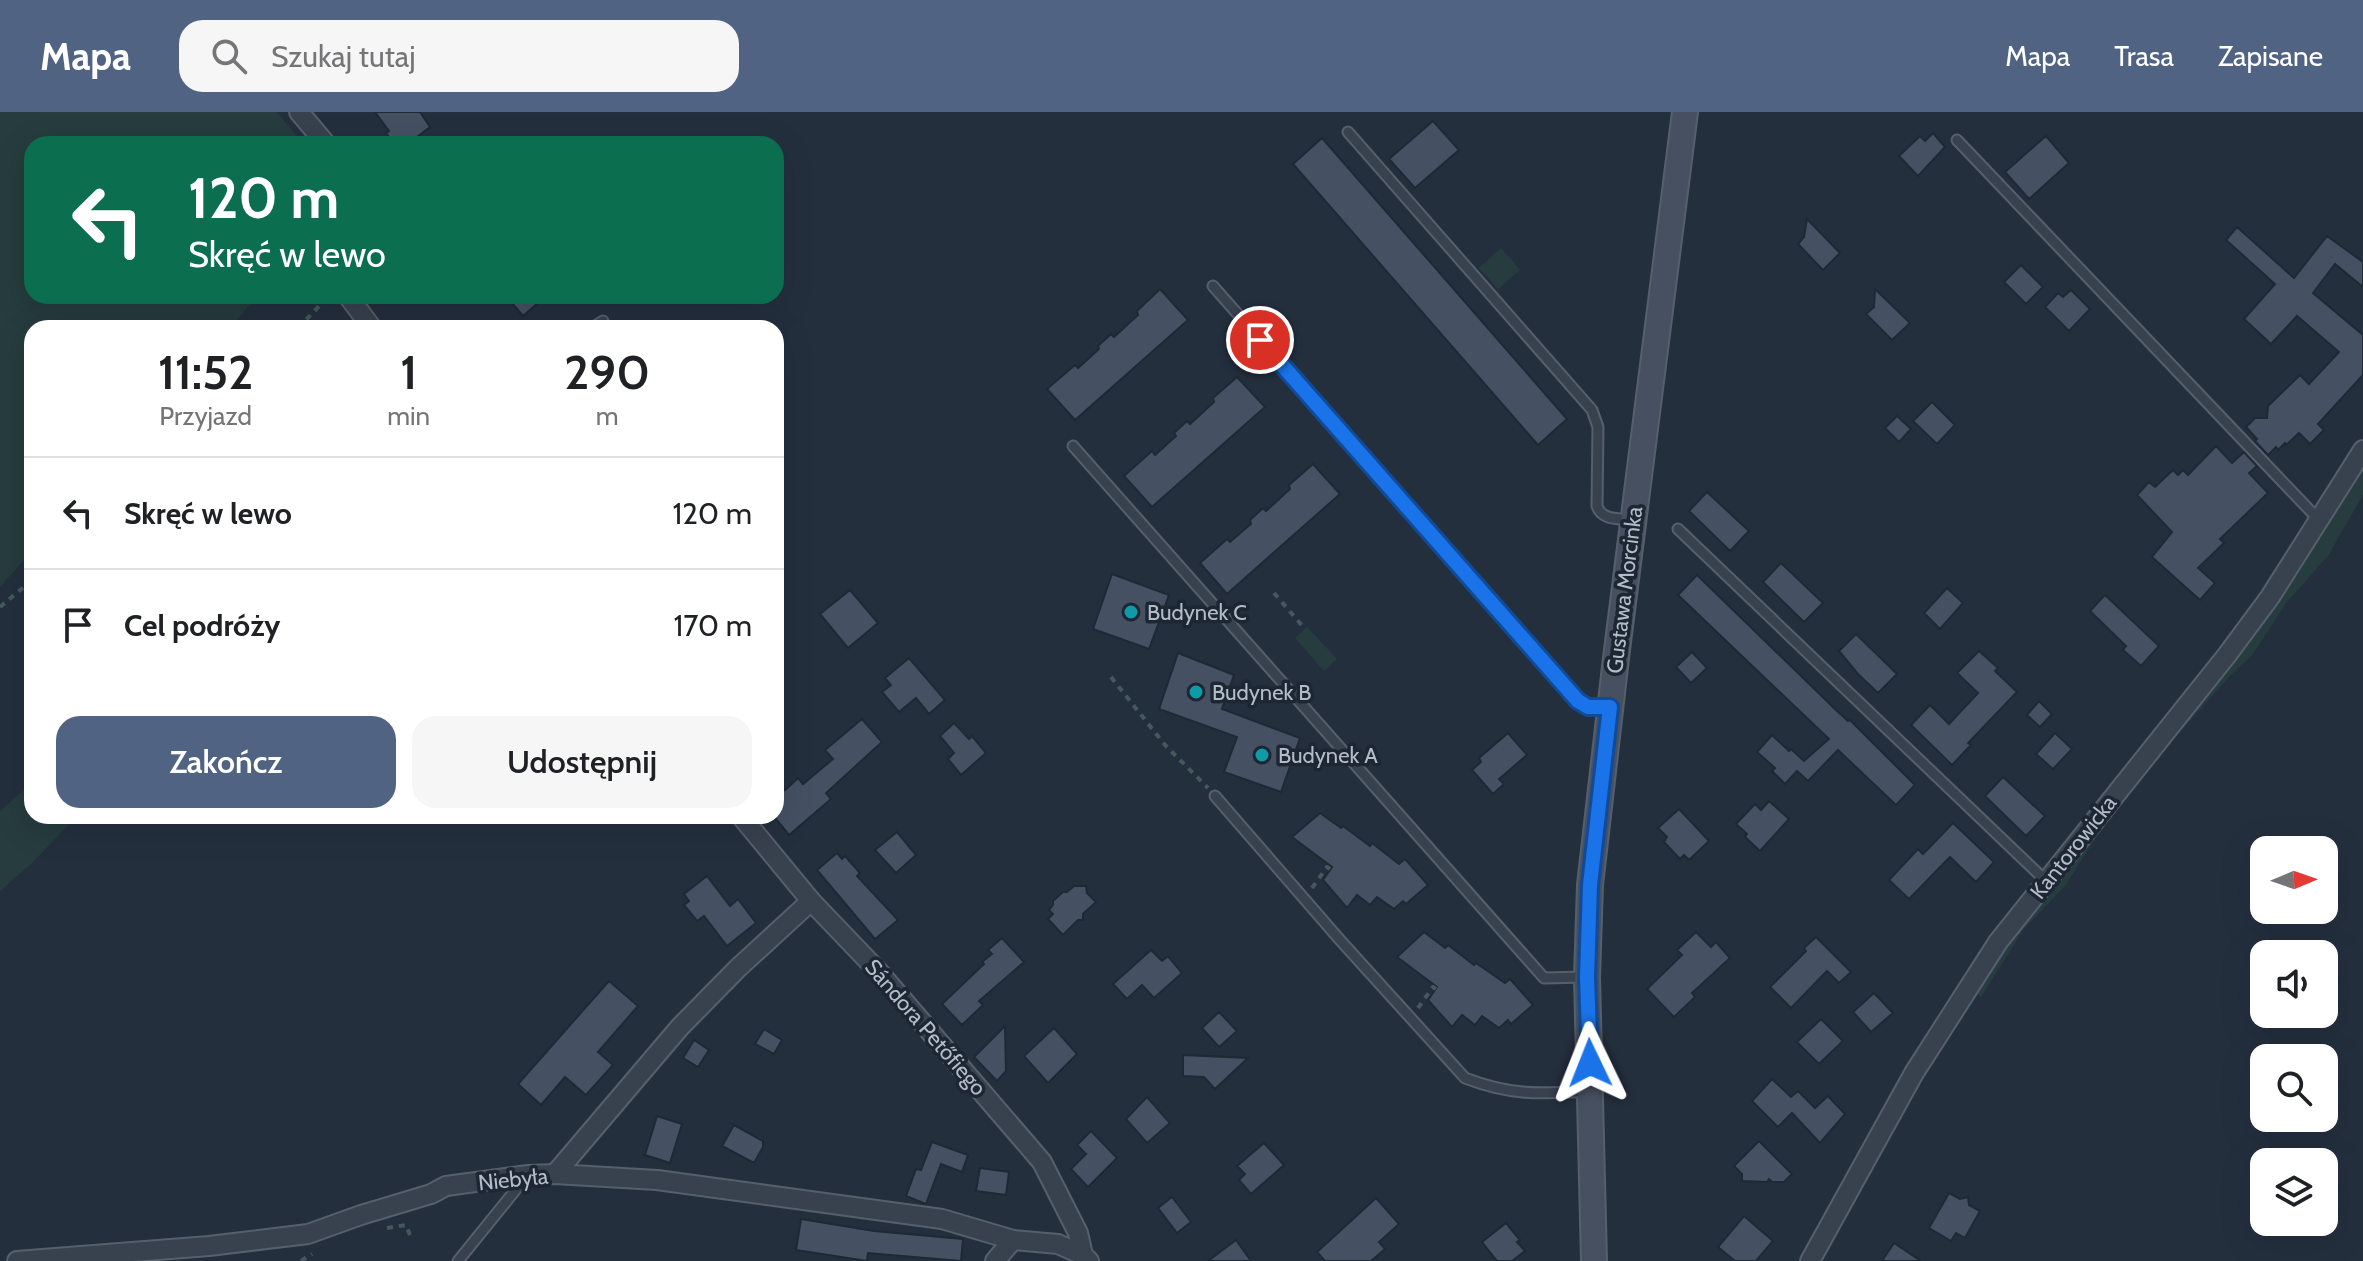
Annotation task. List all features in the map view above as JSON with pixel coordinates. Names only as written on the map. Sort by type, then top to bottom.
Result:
[{"type":"street","points":[[299,112],[319,136]]},
{"type":"street","name":"Gustawa Morcinka","points":[[1594,1261],[1587,977],[1590,885],[1685,112]]},
{"type":"street","name":"Kantorowicka","points":[[1810,1261],[1914,1073],[1998,942],[2227,655],[2270,597],[2363,450]]},
{"type":"street","name":"Sándora Petőfiego","points":[[748,824],[811,901],[878,971],[1042,1162],[1078,1233],[1086,1258]]},
{"type":"street","points":[[555,1174],[680,1027],[811,901]]},
{"type":"street","name":"Niebyła","points":[[17,1261],[209,1246],[308,1234],[431,1194],[446,1186],[555,1174],[657,1180],[942,1219],[1013,1240]]},
{"type":"street","points":[[995,1261],[1013,1240],[1058,1244],[1086,1258]]},
{"type":"lane","points":[[1348,132],[1592,410],[1598,427],[1599,513],[1605,517],[1633,520]]},
{"type":"lane","points":[[1957,140],[2319,520]]},
{"type":"lane","points":[[1213,286],[1578,701],[1588,707],[1610,707]]},
{"type":"lane","points":[[1073,446],[1544,978],[1587,977]]},
{"type":"lane","points":[[1678,529],[2046,881]]},
{"type":"lane","points":[[1215,796],[1465,1078],[1518,1093],[1591,1091]]},
{"type":"lane","points":[[458,1261],[528,1175]]},
{"type":"path","points":[[306,320],[321,304]]},
{"type":"path","points":[[0,607],[24,587]]},
{"type":"path","points":[[1274,593],[1305,629]]},
{"type":"path","points":[[1111,677],[1165,745],[1215,796]]},
{"type":"path","points":[[1304,898],[1327,867],[1330,869]]},
{"type":"path","points":[[1411,1018],[1433,987],[1436,989]]},
{"type":"green space","points":[[0,112],[277,112],[296,136],[24,136],[24,304],[251,304],[236,320],[24,320],[24,560],[0,587]]},
{"type":"green space","points":[[1501,248],[1520,270],[1498,289],[1479,268]]},
{"type":"green space","points":[[2363,465],[2363,495],[2328,556],[2287,602],[2253,654],[2179,733],[2306,558]]},
{"type":"green space","points":[[1307,627],[1337,659],[1324,671],[1295,638]]},
{"type":"green space","points":[[24,790],[24,824],[69,824],[0,891],[0,811]]},
{"type":"green space","points":[[2108,819],[2065,886],[2024,929],[1981,997],[1975,992],[1991,969]]},
{"type":"building","points":[[375,112],[420,112],[430,127],[418,136],[388,136],[386,133],[389,131]]},
{"type":"building","points":[[1433,121],[1459,150],[1415,188],[1389,159]]},
{"type":"building","points":[[1933,133],[1945,147],[1918,176],[1899,156],[1920,136],[1925,141]]},
{"type":"building","points":[[2046,136],[2069,163],[2029,199],[2005,172]]},
{"type":"building","points":[[1322,138],[1567,419],[1538,445],[1293,164]]},
{"type":"building","points":[[1807,219],[1840,253],[1823,270],[1798,244],[1804,237]]},
{"type":"building","points":[[2237,227],[2294,278],[2327,236],[2363,262],[2363,287],[2335,264],[2313,293],[2363,335],[2363,375],[2318,424],[2324,430],[2310,444],[2299,433],[2268,455],[2246,427],[2255,418],[2267,418],[2268,406],[2300,375],[2309,384],[2339,352],[2297,316],[2271,344],[2244,319],[2275,284],[2226,240]]},
{"type":"building","points":[[2021,265],[2043,287],[2026,304],[2004,282]]},
{"type":"building","points":[[1160,289],[1188,320],[1075,420],[1047,389],[1075,365],[1078,368],[1111,334],[1114,337]]},
{"type":"building","points":[[1875,289],[1910,323],[1892,340],[1866,314],[1874,307]]},
{"type":"building","points":[[2071,290],[2090,309],[2069,331],[2045,307],[2058,293],[2063,297]]},
{"type":"building","points":[[513,304],[537,304],[523,316]]},
{"type":"building","points":[[1237,377],[1265,407],[1152,507],[1124,476],[1152,451],[1155,455],[1176,436],[1174,433],[1187,421],[1190,424]]},
{"type":"building","points":[[1932,402],[1955,425],[1937,444],[1913,421]]},
{"type":"building","points":[[1897,416],[1911,429],[1899,442],[1885,428]]},
{"type":"building","points":[[2216,446],[2232,463],[2244,452],[2257,466],[2249,473],[2268,493],[2220,539],[2224,543],[2198,568],[2215,583],[2200,600],[2152,557],[2172,532],[2137,495],[2149,482],[2155,487],[2173,470],[2178,475],[2183,470],[2188,475]]},
{"type":"building","points":[[1313,464],[1340,494],[1227,594],[1200,563],[1227,539],[1230,542],[1251,524],[1250,520],[1263,508],[1266,511]]},
{"type":"building","points":[[1707,492],[1749,531],[1730,551],[1689,511]]},
{"type":"building","points":[[1781,563],[1823,603],[1804,622],[1763,582]]},
{"type":"building","name":"Budynek C","points":[[1112,574],[1169,595],[1149,649],[1093,629]]},
{"type":"building","points":[[1697,575],[1915,785],[1896,805],[1838,750],[1808,781],[1797,771],[1785,784],[1772,771],[1775,768],[1757,752],[1772,735],[1804,761],[1829,739],[1678,595]]},
{"type":"building","points":[[1947,588],[1963,603],[1940,629],[1924,613]]},
{"type":"building","points":[[850,590],[878,623],[848,648],[820,614]]},
{"type":"building","points":[[2105,595],[2159,646],[2141,666],[2123,650],[2126,646],[2090,611]]},
{"type":"building","points":[[1856,634],[1897,674],[1878,693],[1839,651]]},
{"type":"building","points":[[1979,651],[2017,692],[1968,743],[1971,745],[1952,765],[1911,725],[1930,705],[1949,724],[1978,693],[1957,673]]},
{"type":"building","points":[[1692,652],[1707,668],[1691,683],[1676,667]]},
{"type":"building","points":[[1178,653],[1234,675],[1222,709],[1300,738],[1281,792],[1224,772],[1237,737],[1159,709]]},
{"type":"building","points":[[909,658],[945,700],[929,714],[916,698],[899,712],[882,692],[891,685],[885,678]]},
{"type":"building","points":[[2039,701],[2052,714],[2040,727],[2027,715]]},
{"type":"building","points":[[862,719],[882,742],[826,793],[831,799],[789,835],[780,824],[784,824],[784,789],[798,778],[803,784],[833,759],[825,750]]},
{"type":"building","points":[[954,723],[969,739],[972,736],[986,753],[961,775],[948,759],[954,753],[940,736]]},
{"type":"building","points":[[1508,733],[1527,755],[1499,779],[1504,784],[1493,794],[1472,770],[1481,762],[1479,758]]},
{"type":"building","points":[[2055,733],[2072,749],[2053,769],[2036,754]]},
{"type":"building","points":[[2003,777],[2045,816],[2026,836],[1985,796]]},
{"type":"building","points":[[1769,801],[1789,819],[1760,851],[1736,824],[1755,804],[1761,810]]},
{"type":"building","points":[[1679,809],[1709,841],[1689,860],[1684,855],[1680,859],[1664,842],[1667,837],[1658,828]]},
{"type":"building","points":[[1320,813],[1370,846],[1372,843],[1399,864],[1405,859],[1428,885],[1406,904],[1403,901],[1394,909],[1377,897],[1370,905],[1357,895],[1347,908],[1323,880],[1332,867],[1292,837]]},
{"type":"building","points":[[1953,823],[1994,862],[1976,882],[1950,857],[1909,899],[1889,880],[1918,849],[1923,854]]},
{"type":"building","points":[[897,832],[916,855],[896,873],[875,850]]},
{"type":"building","points":[[837,853],[842,859],[845,856],[860,873],[857,876],[898,920],[875,939],[817,870]]},
{"type":"building","points":[[707,876],[730,906],[738,899],[756,923],[727,946],[704,916],[697,921],[684,905],[689,901],[684,894]]},
{"type":"building","points":[[1074,886],[1086,886],[1087,893],[1096,902],[1083,914],[1083,920],[1078,920],[1063,935],[1048,919],[1053,914],[1049,910],[1053,901]]},
{"type":"building","points":[[1424,932],[1505,983],[1510,979],[1533,1005],[1511,1024],[1508,1020],[1499,1028],[1482,1016],[1475,1025],[1462,1015],[1452,1027],[1428,1000],[1437,987],[1397,957]]},
{"type":"building","points":[[1696,932],[1711,947],[1716,942],[1730,958],[1692,993],[1695,997],[1674,1017],[1647,989],[1682,955],[1677,950]]},
{"type":"building","points":[[1816,937],[1851,972],[1839,983],[1827,971],[1791,1008],[1770,987]]},
{"type":"building","points":[[1002,938],[1024,962],[979,1001],[983,1005],[962,1025],[942,1004],[984,964],[982,962],[992,954],[988,950]]},
{"type":"building","points":[[1151,950],[1162,961],[1168,956],[1182,973],[1154,998],[1142,985],[1127,999],[1113,984]]},
{"type":"building","points":[[609,981],[638,1006],[598,1052],[613,1065],[586,1095],[565,1077],[541,1105],[518,1084]]},
{"type":"building","points":[[1874,993],[1893,1013],[1871,1032],[1853,1012]]},
{"type":"building","points":[[1219,1012],[1237,1031],[1219,1047],[1202,1028]]},
{"type":"building","points":[[1821,1019],[1843,1041],[1819,1064],[1797,1042]]},
{"type":"building","points":[[1005,1026],[1006,1071],[997,1081],[974,1057]]},
{"type":"building","points":[[1054,1028],[1077,1054],[1048,1083],[1024,1056]]},
{"type":"building","points":[[764,1029],[782,1040],[774,1054],[755,1044]]},
{"type":"building","points":[[694,1040],[709,1050],[698,1067],[683,1058]]},
{"type":"building","points":[[1183,1055],[1248,1058],[1215,1089],[1204,1077],[1183,1076]]},
{"type":"building","points":[[1772,1079],[1791,1097],[1798,1091],[1815,1108],[1828,1096],[1845,1114],[1820,1143],[1792,1113],[1778,1127],[1752,1101]]},
{"type":"building","points":[[1147,1097],[1170,1123],[1147,1143],[1126,1119]]},
{"type":"building","points":[[657,1116],[682,1124],[670,1163],[645,1155]]},
{"type":"building","points":[[734,1125],[763,1141],[754,1163],[722,1146]]},
{"type":"building","points":[[1091,1131],[1117,1158],[1088,1187],[1071,1169],[1086,1154],[1077,1145]]},
{"type":"building","points":[[1759,1141],[1792,1174],[1784,1182],[1769,1179],[1767,1182],[1742,1181],[1742,1174],[1734,1166]]},
{"type":"building","points":[[932,1142],[968,1155],[962,1172],[941,1164],[926,1204],[906,1196],[916,1169],[921,1170]]},
{"type":"building","points":[[1264,1143],[1284,1165],[1251,1194],[1239,1180],[1245,1174],[1237,1166]]},
{"type":"building","points":[[980,1168],[1009,1172],[1006,1195],[976,1191]]},
{"type":"building","points":[[1949,1193],[1960,1199],[1968,1197],[1969,1205],[1980,1211],[1965,1238],[1956,1233],[1951,1241],[1929,1228]]},
{"type":"building","points":[[1172,1197],[1191,1222],[1177,1233],[1158,1208]]},
{"type":"building","points":[[1376,1198],[1399,1224],[1379,1242],[1385,1249],[1371,1261],[1325,1261],[1317,1252]]},
{"type":"building","points":[[1744,1216],[1773,1241],[1756,1261],[1735,1261],[1718,1247]]},
{"type":"building","points":[[801,1219],[874,1231],[963,1239],[961,1261],[868,1253],[867,1261],[796,1250]]},
{"type":"building","points":[[1506,1223],[1525,1251],[1512,1261],[1497,1261],[1482,1242]]},
{"type":"building","points":[[1236,1240],[1251,1261],[1208,1261]]},
{"type":"building","points":[[1894,1243],[1921,1261],[1882,1261]]},
{"type":"place","name":"Budynek C","points":[[1131,612]]},
{"type":"place","name":"Budynek B","points":[[1196,692]]},
{"type":"place","name":"Budynek A","points":[[1262,755]]},
{"type":"route","points":[[1260,340],[1578,701],[1588,707],[1610,707],[1590,885],[1587,977],[1590,1063]]}]
